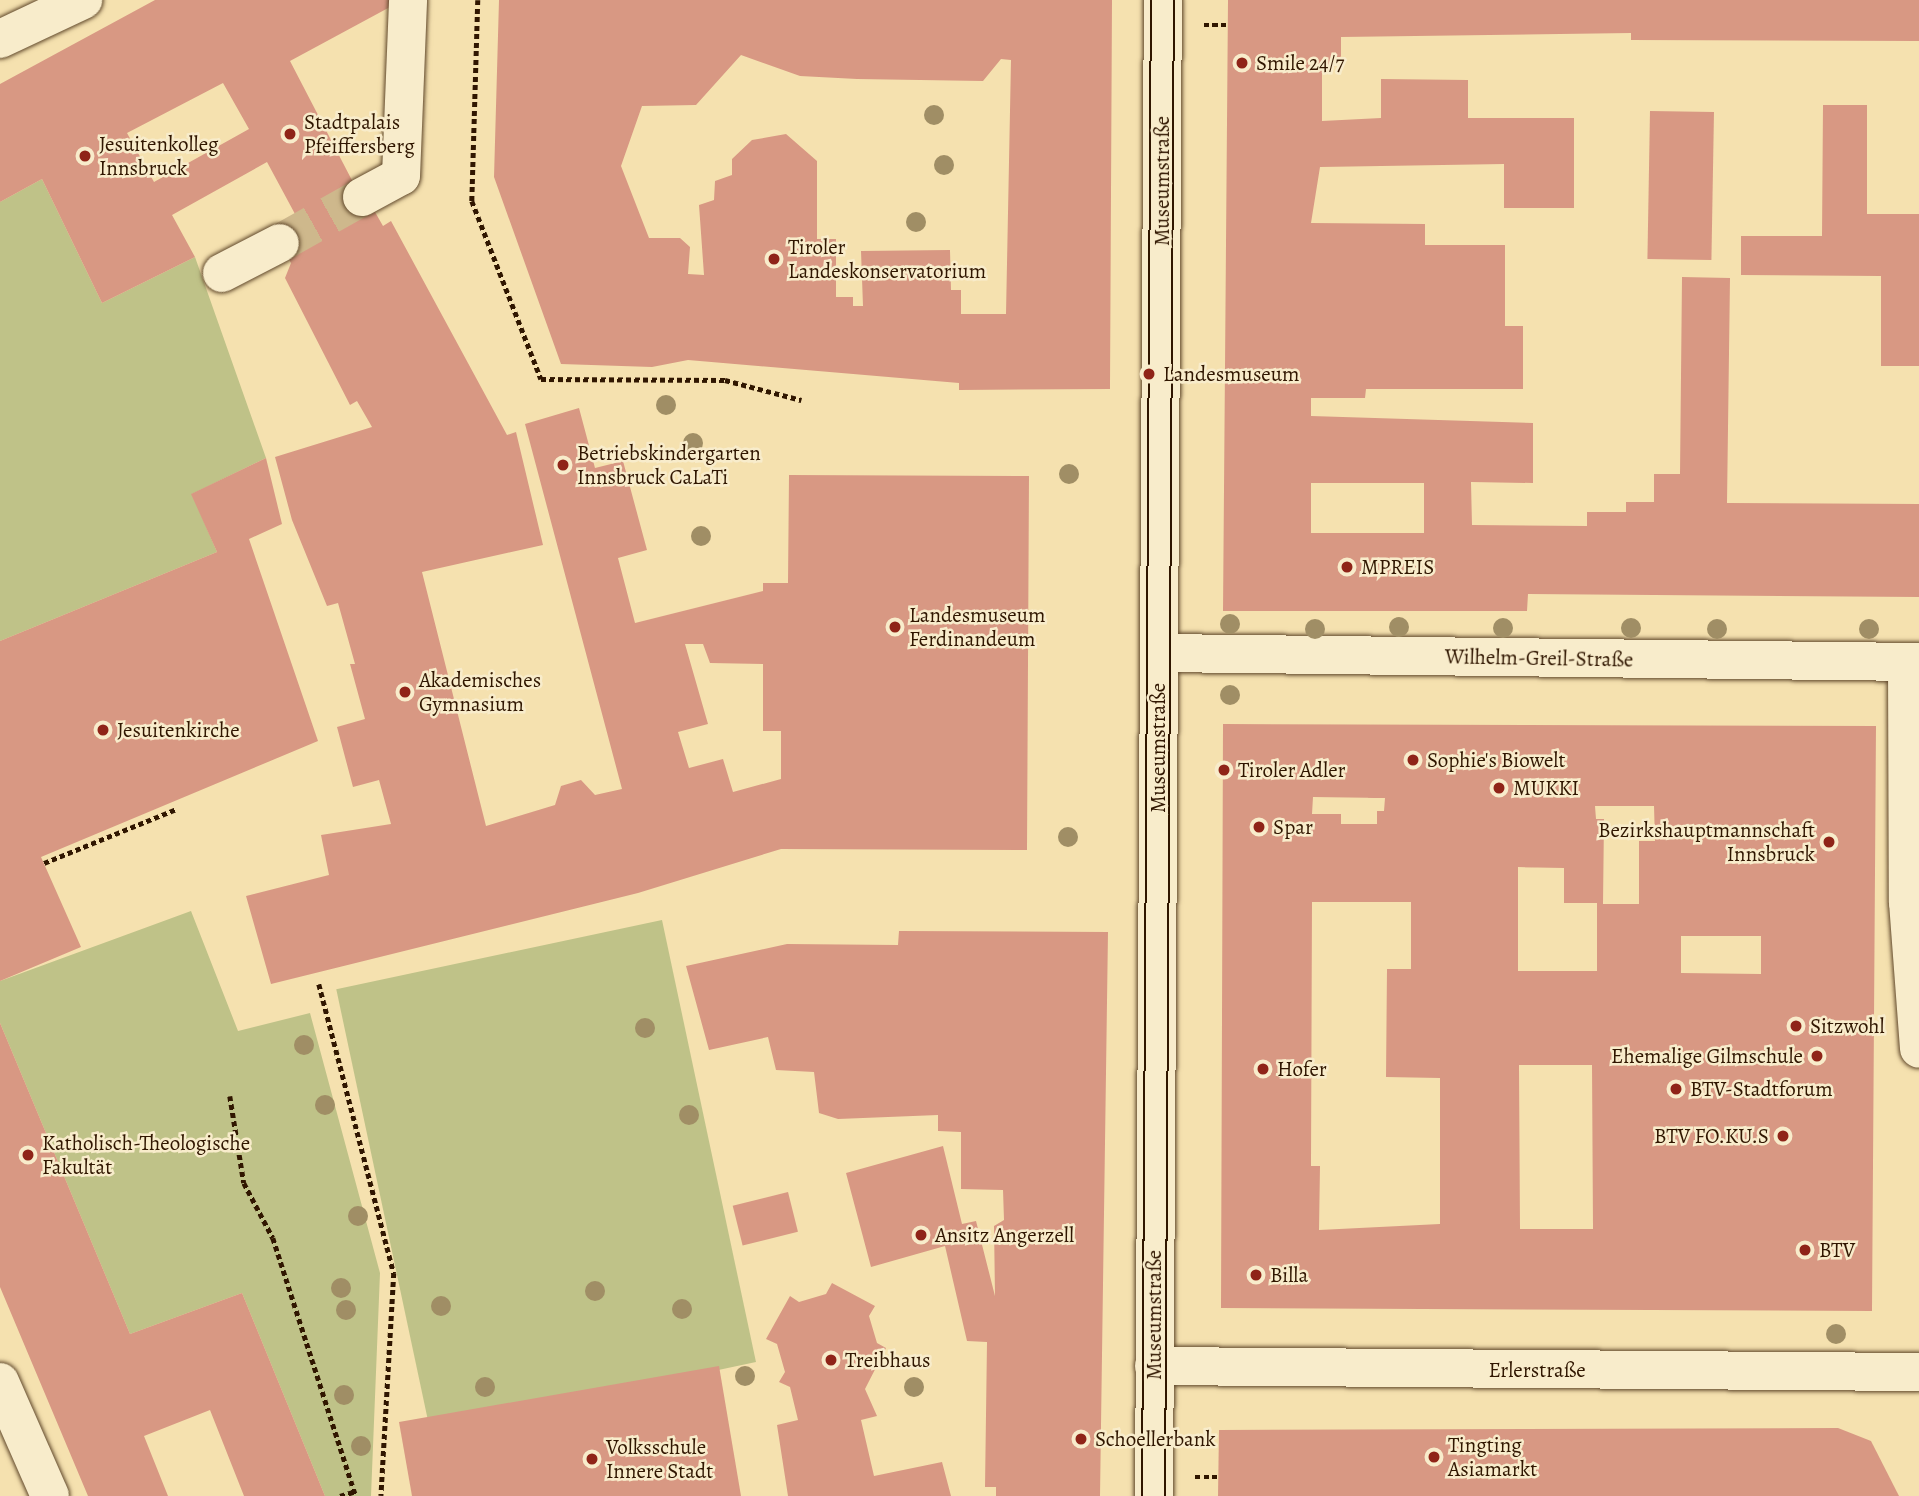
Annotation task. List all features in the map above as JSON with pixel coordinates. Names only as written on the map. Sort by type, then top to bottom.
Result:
[{"type":"street","points":[[0,39],[83,0]]},
{"type":"street","points":[[362,197],[401,176],[408,0]]},
{"type":"street","name":"Museumstraße","points":[[1163,0],[1154,1366],[1170,1487]]},
{"type":"street","points":[[222,273],[280,243]]},
{"type":"street","name":"Wilhelm-Greil-Straße","points":[[1159,653],[1913,662]]},
{"type":"street","points":[[1913,662],[1908,902],[1919,1049]]},
{"type":"street","name":"Erlerstraße","points":[[1154,1366],[1919,1372]]},
{"type":"street","points":[[0,1382],[50,1496]]},
{"type":"path","points":[[478,0],[472,201],[541,379],[725,380],[802,400]]},
{"type":"path","points":[[1195,25],[1228,25]]},
{"type":"path","points":[[44,863],[176,809]]},
{"type":"path","points":[[319,984],[394,1273],[381,1496]]},
{"type":"path","points":[[230,1096],[244,1183],[273,1238],[354,1494],[340,1496]]},
{"type":"path","points":[[1170,1487],[1218,1477]]},
{"type":"green space","points":[[42,179],[102,303],[195,257],[266,458],[192,494],[217,552],[0,641],[0,202]]},
{"type":"green space","points":[[191,911],[238,1031],[310,1013],[380,1273],[371,1496],[325,1496],[242,1293],[130,1334],[0,1023],[0,981]]},
{"type":"green space","points":[[662,920],[756,1362],[430,1431],[336,989]]},
{"type":"building","points":[[155,0],[403,0],[290,61],[370,215],[375,212],[383,226],[391,221],[507,435],[516,432],[543,545],[422,572],[486,826],[555,805],[561,786],[581,780],[595,795],[622,789],[525,424],[579,408],[595,468],[623,461],[647,550],[618,558],[635,623],[763,591],[763,583],[788,583],[789,475],[1029,476],[1027,850],[781,849],[638,893],[271,984],[246,896],[329,875],[321,835],[391,824],[379,780],[353,787],[337,727],[365,719],[350,664],[355,664],[338,603],[327,606],[292,520],[275,457],[372,427],[357,401],[350,405],[285,278],[291,263],[271,228],[295,214],[267,162],[172,215],[195,257],[102,303],[42,179],[0,202],[0,84]],"holes":[[[223,83],[249,129],[154,182],[127,133]],[[685,644],[703,644],[710,663],[763,664],[763,731],[781,731],[781,779],[733,792],[723,759],[689,768],[678,732],[708,724]]]},
{"type":"building","points":[[499,0],[1112,0],[1110,389],[959,390],[959,383],[688,360],[652,367],[561,364],[494,177]],"holes":[[[741,55],[800,76],[983,81],[1001,59],[1011,60],[1006,314],[961,314],[961,290],[951,290],[950,250],[861,251],[863,306],[853,306],[853,297],[836,297],[836,239],[817,239],[817,161],[786,134],[752,140],[732,159],[732,175],[715,181],[714,200],[699,205],[704,275],[688,274],[690,247],[680,238],[649,238],[621,166],[642,106],[696,105]]]},
{"type":"building","points":[[1228,0],[1919,0],[1919,41],[1631,40],[1631,33],[1341,37],[1341,56],[1334,67],[1322,70],[1322,121],[1381,118],[1381,79],[1468,80],[1468,118],[1574,118],[1574,208],[1504,208],[1504,164],[1320,167],[1311,223],[1425,224],[1425,245],[1505,245],[1505,326],[1523,326],[1523,389],[1366,389],[1365,398],[1311,398],[1311,416],[1533,423],[1533,483],[1471,482],[1472,525],[1587,526],[1587,512],[1626,512],[1626,502],[1654,502],[1654,474],[1680,474],[1682,277],[1730,278],[1727,503],[1919,504],[1919,597],[1528,594],[1527,611],[1223,611]],"holes":[[[1311,483],[1424,483],[1424,533],[1311,533]]]},
{"type":"building","points":[[1823,105],[1867,105],[1867,214],[1919,214],[1919,366],[1881,366],[1881,276],[1741,275],[1741,236],[1822,236]]},
{"type":"building","points":[[1650,111],[1714,112],[1711,260],[1647,259]]},
{"type":"building","points":[[266,458],[282,524],[249,539],[318,741],[41,857],[81,947],[0,981],[0,641],[217,552],[191,494]]},
{"type":"building","points":[[1223,724],[1876,726],[1872,1311],[1221,1308]],"holes":[[[1313,797],[1385,798],[1384,811],[1377,811],[1377,824],[1341,824],[1341,814],[1312,814]],[[1595,806],[1654,806],[1655,841],[1639,841],[1639,904],[1603,904],[1604,819],[1596,819]],[[1518,867],[1564,868],[1564,903],[1597,903],[1597,971],[1518,971]],[[1312,902],[1411,902],[1411,969],[1387,969],[1386,1077],[1440,1078],[1440,1224],[1319,1230],[1320,1166],[1311,1166]],[[1681,936],[1761,936],[1761,974],[1681,973]],[[1519,1065],[1592,1065],[1593,1229],[1520,1229]]]},
{"type":"building","points":[[899,931],[1108,932],[1100,1496],[996,1496],[996,1487],[985,1487],[987,1342],[967,1341],[945,1246],[871,1267],[846,1173],[943,1146],[962,1224],[976,1221],[995,1296],[994,1226],[1004,1220],[1003,1190],[961,1189],[961,1132],[938,1131],[938,1115],[838,1119],[819,1113],[814,1072],[776,1070],[768,1037],[709,1050],[686,966],[787,944],[898,945]]},
{"type":"building","name":"Katholisch-Theologische Fakultät","points":[[0,1023],[130,1334],[242,1293],[325,1496],[244,1496],[210,1410],[144,1436],[168,1496],[88,1496],[0,1287]]},
{"type":"building","points":[[788,1192],[798,1232],[743,1246],[733,1206]]},
{"type":"building","name":"Treibhaus","points":[[832,1283],[875,1306],[869,1316],[877,1343],[886,1348],[865,1389],[877,1416],[861,1420],[874,1476],[942,1462],[951,1496],[788,1496],[777,1425],[798,1420],[790,1387],[779,1382],[785,1372],[777,1344],[766,1339],[790,1296],[799,1302],[826,1294]]},
{"type":"building","name":"Volksschule Innere Stadt","points":[[719,1366],[741,1496],[412,1496],[399,1422]]},
{"type":"building","points":[[1838,1428],[1871,1441],[1899,1496],[1218,1496],[1219,1430]]},
{"type":"tunnel","points":[[280,243],[362,197]]},
{"type":"tram line","points":[[1142,1496],[1151,0]]},
{"type":"tram line","points":[[1165,1496],[1174,0]]},
{"type":"place","name":"Smile 24/7","points":[[1242,63]]},
{"type":"place","name":"Stadtpalais Pfeiffersberg","points":[[290,134]]},
{"type":"place","name":"Jesuitenkolleg Innsbruck","points":[[85,156]]},
{"type":"place","name":"Tiroler Landeskonservatorium","points":[[774,259]]},
{"type":"place","name":"Landesmuseum","points":[[1149,374]]},
{"type":"place","name":"Betriebskindergarten Innsbruck CaLaTi","points":[[563,465]]},
{"type":"place","name":"MPREIS","points":[[1347,567]]},
{"type":"place","name":"Landesmuseum Ferdinandeum","points":[[895,627]]},
{"type":"place","name":"Akademisches Gymnasium","points":[[405,692]]},
{"type":"place","name":"Jesuitenkirche","points":[[103,730]]},
{"type":"place","name":"Sophie's Biowelt","points":[[1413,760]]},
{"type":"place","name":"Tiroler Adler","points":[[1224,770]]},
{"type":"place","name":"MUKKI","points":[[1499,788]]},
{"type":"place","name":"Spar","points":[[1259,827]]},
{"type":"place","name":"Bezirkshauptmannschaft Innsbruck","points":[[1829,842]]},
{"type":"place","name":"Sitzwohl","points":[[1796,1026]]},
{"type":"place","name":"Ehemalige Gilmschule","points":[[1817,1056]]},
{"type":"place","name":"Hofer","points":[[1263,1069]]},
{"type":"place","name":"BTV-Stadtforum","points":[[1676,1089]]},
{"type":"place","name":"BTV FO.KU.S","points":[[1783,1136]]},
{"type":"place","name":"Katholisch-Theologische Fakultät","points":[[28,1155]]},
{"type":"place","name":"Ansitz Angerzell","points":[[921,1235]]},
{"type":"place","name":"BTV","points":[[1805,1250]]},
{"type":"place","name":"Billa","points":[[1256,1275]]},
{"type":"place","name":"Treibhaus","points":[[831,1360]]},
{"type":"place","name":"Schoellerbank","points":[[1081,1439]]},
{"type":"place","name":"Tingting Asiamarkt","points":[[1434,1457]]},
{"type":"place","name":"Volksschule Innere Stadt","points":[[592,1459]]}]
